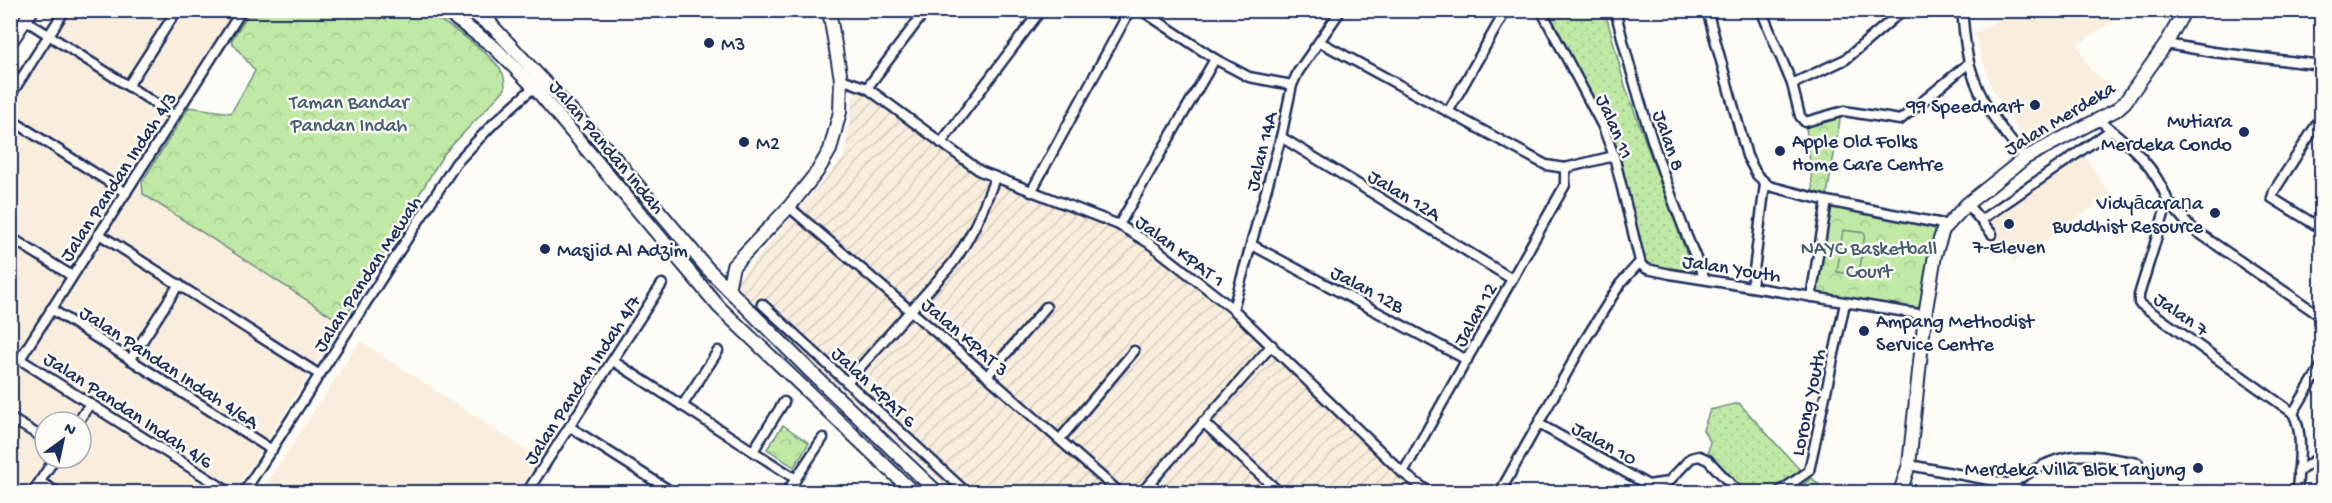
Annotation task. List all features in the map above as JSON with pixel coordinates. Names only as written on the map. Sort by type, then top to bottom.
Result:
[{"type":"highway","points":[[472,10],[489,23]]},
{"type":"main road","name":"Jalan Pandan Indah","points":[[444,10],[455,15],[494,47],[534,87],[719,307],[913,492]]},
{"type":"main road","name":"Jalan Pandan Indah","points":[[478,10],[607,149],[707,268],[820,381],[937,492]]},
{"type":"main road","points":[[707,268],[722,270],[733,266],[789,207],[817,172],[830,150],[840,112],[842,80],[829,10]]},
{"type":"main road","name":"Jalan Merdeka","points":[[1900,492],[1909,465],[1926,315],[1939,238],[1967,204],[2025,158],[2116,110],[2132,95],[2166,44],[2185,10]]},
{"type":"main road","points":[[10,43],[28,15]]},
{"type":"main road","points":[[728,289],[733,266]]},
{"type":"street","points":[[10,96],[65,10]]},
{"type":"street","points":[[128,86],[177,10]]},
{"type":"street","name":"Jalan Pandan Indah 4/3","points":[[20,359],[242,10]]},
{"type":"street","points":[[867,88],[926,10]]},
{"type":"street","points":[[941,143],[1041,10]]},
{"type":"street","points":[[1031,192],[1130,10]]},
{"type":"street","points":[[1141,10],[1215,59],[1256,80],[1292,85]]},
{"type":"street","name":"Jalan 14A","points":[[1233,309],[1281,137],[1292,85],[1298,72],[1341,10]]},
{"type":"street","points":[[1448,112],[1506,10]]},
{"type":"street","name":"Jalan 11","points":[[1541,10],[1603,127],[1614,156],[1640,264]]},
{"type":"street","name":"Jalan 8","points":[[1615,10],[1632,77],[1650,134],[1683,229],[1704,278]]},
{"type":"street","points":[[1707,10],[1747,156],[1757,175],[1765,184],[1827,201],[1948,225]]},
{"type":"street","points":[[1761,10],[1792,84],[1800,116],[1805,122],[1844,111],[1900,120],[1969,63]]},
{"type":"street","points":[[1792,84],[1846,59],[1903,10]]},
{"type":"street","points":[[1962,10],[1969,63],[1979,93],[2000,127],[2025,158]]},
{"type":"street","points":[[28,15],[49,35],[175,116]]},
{"type":"street","points":[[1320,42],[1546,165],[1566,168],[1614,156]]},
{"type":"street","points":[[2166,44],[2213,52],[2322,64]]},
{"type":"street","points":[[1119,225],[1215,59]]},
{"type":"street","name":"Jalan KPAT 1","points":[[842,80],[867,88],[980,171],[1119,225],[1149,243],[1233,309],[1402,472],[1429,492]]},
{"type":"street","name":"Jalan Pandan Mewah","points":[[244,492],[456,163],[487,129],[534,87]]},
{"type":"street","points":[[2322,116],[2274,191],[2272,198],[2322,230]]},
{"type":"street","points":[[10,119],[126,192]]},
{"type":"street","points":[[2098,119],[2138,152],[2153,168],[2168,201],[2190,227],[2322,317]]},
{"type":"street","points":[[1981,220],[2111,130]]},
{"type":"street","name":"Jalan 12A","points":[[1281,137],[1512,279]]},
{"type":"street","name":"Jalan 12","points":[[1402,472],[1565,185],[1566,168]]},
{"type":"street","points":[[847,382],[964,248],[978,224],[995,178]]},
{"type":"street","points":[[1752,286],[1765,184]]},
{"type":"street","points":[[1812,297],[1827,201]]},
{"type":"street","name":"Jalan 7","points":[[2168,201],[2139,295],[2139,303],[2293,412]]},
{"type":"street","points":[[1967,204],[1992,234]]},
{"type":"street","name":"Jalan KPAT 3","points":[[789,207],[1119,492]]},
{"type":"street","points":[[99,234],[320,375]]},
{"type":"street","points":[[10,237],[72,276]]},
{"type":"street","name":"Jalan 12B","points":[[1252,245],[1467,360]]},
{"type":"street","points":[[1500,492],[1585,340],[1620,284],[1640,264]]},
{"type":"street","name":"Jalan Youth","points":[[1640,264],[1647,269],[1926,315]]},
{"type":"street","points":[[130,360],[179,284]]},
{"type":"street","name":"Jalan Pandan Indah 4/7","points":[[528,492],[662,284]]},
{"type":"street","name":"Lorong Youth","points":[[1779,492],[1809,471],[1845,303]]},
{"type":"street","name":"Jalan KPAT 6","points":[[762,304],[966,492]]},
{"type":"street","points":[[987,376],[1046,307]]},
{"type":"street","name":"Jalan Pandan Indah 4/6A","points":[[51,309],[272,450]]},
{"type":"street","points":[[1142,492],[1272,345]]},
{"type":"street","points":[[682,406],[718,351]]},
{"type":"street","points":[[1060,439],[1134,351]]},
{"type":"street","name":"Jalan Pandan Indah 4/6","points":[[10,353],[229,492]]},
{"type":"street","points":[[613,361],[796,479]]},
{"type":"street","points":[[2297,492],[2300,434],[2293,412],[2322,365]]},
{"type":"street","points":[[753,451],[784,402]]},
{"type":"street","points":[[86,410],[90,404]]},
{"type":"street","points":[[10,418],[33,432]]},
{"type":"street","points":[[1203,422],[1279,492]]},
{"type":"street","name":"Jalan 10","points":[[1539,424],[1648,485],[1668,482],[1691,458],[1699,456],[1708,460],[1737,492]]},
{"type":"street","points":[[570,427],[672,492]]},
{"type":"street","points":[[787,492],[823,438]]},
{"type":"street","points":[[2298,472],[2322,455]]},
{"type":"street","points":[[2011,484],[2035,468],[2067,456],[2095,456],[2138,463]]},
{"type":"street","points":[[1909,465],[2011,484],[2025,491],[2036,492]]},
{"type":"street","points":[[33,492],[48,470]]},
{"type":"street","points":[[40,482],[57,492]]},
{"type":"shaded area","points":[[56,11],[250,11],[142,182],[143,195],[342,323],[234,492],[11,492],[10,82]]},
{"type":"shaded area","points":[[2016,11],[2110,11],[2115,20],[2077,45],[2091,70],[2117,92],[2035,141],[2022,136],[1993,90],[1974,34]]},
{"type":"shaded area","points":[[856,80],[995,175],[1143,233],[1227,301],[1272,341],[1402,468],[1436,492],[952,492],[732,287],[844,157]]},
{"type":"shaded area","points":[[2083,154],[2110,195],[2014,262],[1986,221]]},
{"type":"shaded area","points":[[360,341],[540,459],[518,492],[261,492]]},
{"type":"green space","name":"Taman Bandar Pandan Indah","points":[[250,11],[425,11],[479,48],[498,66],[504,76],[505,89],[443,155],[342,323],[143,194],[142,182],[189,107],[231,113],[255,71],[231,41]]},
{"type":"green space","points":[[1547,11],[1605,11],[1625,86],[1693,271],[1650,266],[1643,260],[1619,153]]},
{"type":"green space","points":[[1841,114],[1827,195],[1813,192],[1806,126]]},
{"type":"green space","name":"NAYC Basketball Court","points":[[1830,204],[1940,230],[1922,308],[1847,301],[1815,295]]},
{"type":"green space","points":[[1843,230],[1865,233],[1859,275],[1837,272]]},
{"type":"green space","points":[[1739,403],[1801,471],[1770,492],[1743,492],[1708,453],[1710,441],[1703,430],[1710,410]]},
{"type":"green space","points":[[783,425],[809,443],[794,467],[767,449]]},
{"type":"green space","points":[[1812,478],[1826,492],[1793,492]]},
{"type":"place","name":"M3","points":[[709,43]]},
{"type":"place","name":"99 Speedmart","points":[[2035,105]]},
{"type":"place","name":"Mutiara Merdeka Condo","points":[[2244,132]]},
{"type":"place","name":"M2","points":[[744,142]]},
{"type":"place","name":"Apple Old Folks Home Care Centre","points":[[1780,151]]},
{"type":"place","name":"Vidyācaraṇa Buddhist Resource","points":[[2215,213]]},
{"type":"place","name":"7-Eleven","points":[[2009,224]]},
{"type":"place","name":"Masjid Al Adzim","points":[[545,249]]},
{"type":"place","name":"Ampang Methodist Service Centre","points":[[1864,331]]},
{"type":"place","name":"Merdeka Villa Blok Tanjung","points":[[2198,468]]}]
